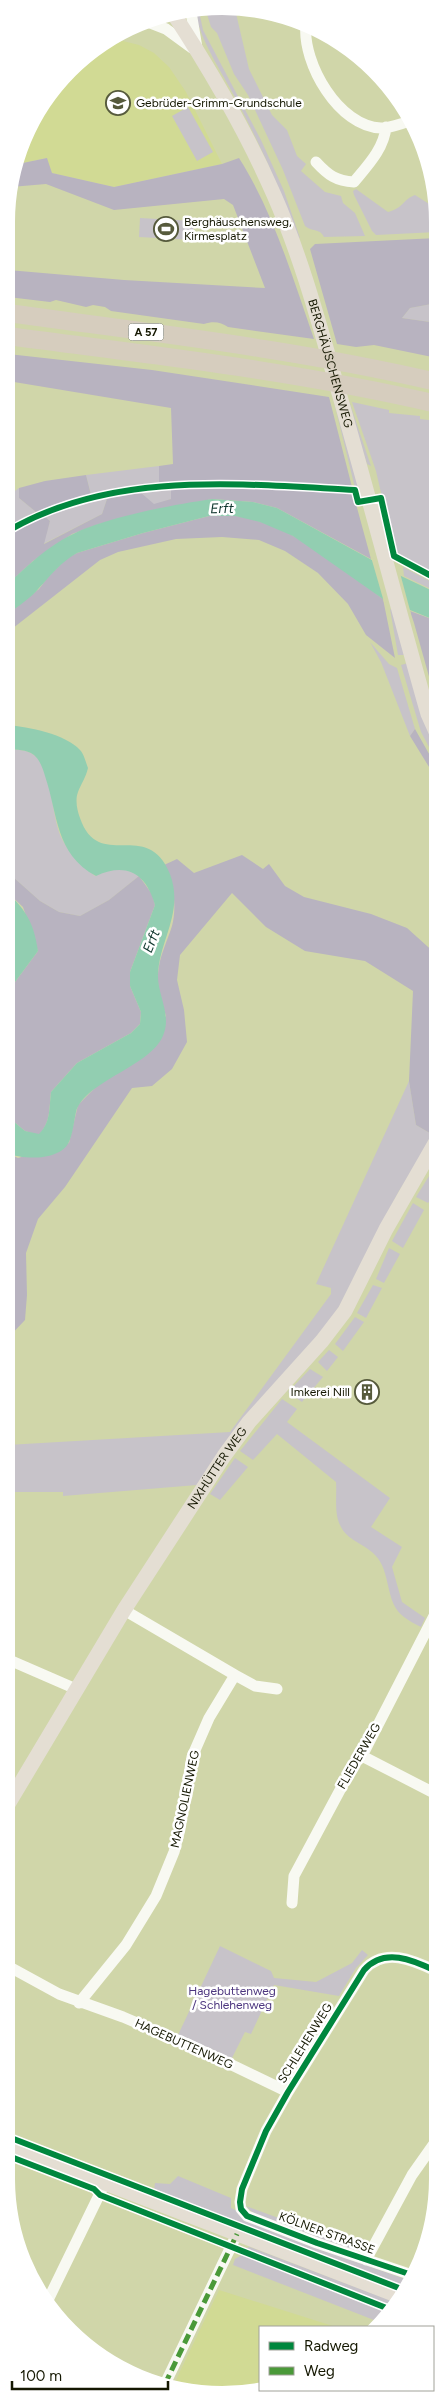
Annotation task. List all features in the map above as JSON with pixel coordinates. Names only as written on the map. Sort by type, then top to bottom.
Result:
[{"type":"highway","name":"A 57","points":[[15,314],[285,351],[370,366],[429,380]]},
{"type":"highway","name":"A 57","points":[[15,337],[284,374],[371,388],[429,402]]},
{"type":"main road","name":"BERGHÄUSCHENSWEG","points":[[177,20],[198,52],[247,138],[274,194],[292,242],[349,426],[429,716]]},
{"type":"main road","name":"NIXHÜTTER WEG","points":[[15,1792],[124,1610],[229,1449],[276,1390],[322,1341],[345,1311],[386,1229],[429,1154]]},
{"type":"main road","points":[[15,2148],[394,2294]]},
{"type":"street","points":[[192,17],[198,52]]},
{"type":"street","points":[[157,25],[166,29],[198,52]]},
{"type":"street","points":[[307,33],[312,64],[328,94],[339,107],[356,120],[368,126],[386,127],[403,123]]},
{"type":"street","points":[[316,162],[330,177],[339,181],[354,182],[378,151],[385,138],[386,127]]},
{"type":"street","points":[[124,1610],[255,1686],[276,1689]]},
{"type":"street","name":"FLIEDERWEG","points":[[292,1903],[294,1876],[354,1764],[362,1756],[429,1626]]},
{"type":"street","points":[[15,1662],[76,1689]]},
{"type":"street","name":"MAGNOLIENWEG","points":[[79,2003],[126,1945],[156,1896],[171,1860],[180,1828],[189,1771],[197,1745],[235,1675]]},
{"type":"street","points":[[362,1756],[429,1790]]},
{"type":"street","name":"SCHLEHENWEG","points":[[240,2202],[242,2189],[254,2156],[288,2092],[368,1966],[382,1958],[396,1957],[410,1960],[429,1968]]},
{"type":"street","points":[[15,1970],[79,2003]]},
{"type":"street","name":"HAGEBUTTENWEG","points":[[79,2003],[123,2017],[205,2052],[288,2092]]},
{"type":"street","points":[[366,2260],[412,2175],[429,2151]]},
{"type":"street","points":[[51,2295],[105,2183]]},
{"type":"street","name":"KÖLNER STRASSE","points":[[240,2202],[241,2209],[247,2216],[407,2273]]},
{"type":"street","points":[[167,2379],[237,2234]]},
{"type":"shaded area","name":"Gebrüder-Grimm-Grundschule","points":[[122,41],[139,45],[154,53],[169,67],[186,92],[222,164],[114,187],[52,173],[46,158],[24,163],[36,130],[50,107],[66,86],[86,66]]},
{"type":"shaded area","points":[[47,158],[52,173],[114,187],[222,164],[239,158],[263,201],[273,224],[314,339],[228,327],[217,322],[204,324],[111,311],[105,307],[93,305],[86,307],[56,300],[50,302],[15,298],[15,271],[124,280],[265,288],[233,205],[224,199],[114,210],[46,184],[18,186],[24,163]]},
{"type":"shaded area","points":[[429,238],[429,304],[410,308],[402,318],[429,322],[429,356],[374,345],[356,347],[337,344],[310,249],[315,244]]},
{"type":"shaded area","points":[[15,355],[152,370],[329,397],[352,487],[213,481],[159,485],[159,466],[173,464],[171,408],[15,382]]},
{"type":"shaded area","points":[[86,475],[91,495],[36,512],[19,498],[19,488],[45,481]]},
{"type":"shaded area","points":[[214,486],[353,493],[371,559],[277,508],[253,502],[212,499],[99,524],[72,534],[33,561],[15,578],[15,530],[44,516],[50,521],[44,544],[102,514],[108,496],[140,492],[154,504],[171,499],[171,489]]},
{"type":"shaded area","points":[[209,516],[236,516],[276,528],[295,537],[332,560],[383,599],[395,658],[366,635],[348,604],[318,573],[285,551],[259,540],[222,537],[176,539],[118,552],[100,560],[15,627],[15,608],[39,589],[67,558],[77,553]]},
{"type":"shaded area","points":[[410,611],[429,618],[429,676]]},
{"type":"shaded area","points":[[415,729],[429,754],[429,767],[410,736]]},
{"type":"shaded area","points":[[242,855],[263,869],[269,864],[285,886],[304,897],[371,914],[407,928],[429,948],[429,1133],[416,1125],[409,1081],[413,991],[365,961],[305,951],[266,927],[232,893],[180,955],[177,980],[184,1010],[187,1042],[172,1069],[152,1086],[132,1088],[65,1187],[38,1219],[26,1253],[27,1295],[25,1320],[15,1331],[15,1157],[18,1158],[69,1143],[78,1105],[166,1016],[159,990],[158,974],[174,919],[174,903],[170,879],[164,865],[177,859],[194,873]]},
{"type":"shaded area","points":[[139,876],[152,894],[155,905],[130,972],[130,986],[141,1012],[140,1024],[131,1033],[77,1063],[51,1092],[49,1115],[43,1130],[39,1135],[25,1131],[15,1123],[15,982],[38,951],[23,907],[15,900],[15,879],[40,901],[59,912],[80,916],[109,900]]},
{"type":"shaded area","points":[[219,2290],[333,2326],[259,2326],[259,2382],[236,2386],[208,2386],[176,2381]]},
{"type":"green space","points":[[207,15],[236,15],[249,69],[272,115],[287,130],[297,156],[306,164],[301,171],[325,192],[341,196],[343,203],[355,213],[365,236],[324,237],[320,232],[305,226],[283,170],[248,95],[234,74],[217,33],[211,27]]},
{"type":"green space","points":[[200,16],[203,30],[261,140],[284,191],[300,238],[256,137],[214,60],[196,17]]},
{"type":"green space","points":[[188,107],[213,152],[197,161],[172,116]]},
{"type":"green space","points":[[356,189],[388,212],[415,195],[428,203],[429,232],[376,235],[372,231],[353,191]]},
{"type":"green space","name":"Berghäuschensweg, Kirmesplatz","points":[[140,218],[194,221],[193,240],[139,237]]},
{"type":"green space","points":[[429,304],[429,322],[402,318],[410,308]]},
{"type":"green space","points":[[333,398],[358,486],[355,488]]},
{"type":"green space","points":[[347,400],[349,401],[371,466],[367,464]]},
{"type":"green space","points":[[352,402],[389,410],[389,413],[420,416],[420,419],[429,420],[429,570],[395,554],[376,471]]},
{"type":"green space","points":[[159,466],[159,485],[91,495],[86,475]]},
{"type":"green space","points":[[19,488],[19,498],[36,512],[15,523],[15,491]]},
{"type":"green space","points":[[171,489],[171,499],[154,505],[140,492]]},
{"type":"green space","points":[[108,496],[102,514],[43,544],[50,521],[44,516],[75,504]]},
{"type":"green space","points":[[403,567],[429,581],[429,588],[404,576]]},
{"type":"green space","points":[[390,609],[393,611],[404,655],[398,655]]},
{"type":"green space","points":[[370,642],[389,664],[397,668],[415,729],[410,736],[381,662]]},
{"type":"green space","points":[[408,663],[429,730],[429,747],[421,732],[401,665]]},
{"type":"green space","points":[[15,750],[28,752],[34,755],[40,762],[48,782],[58,830],[69,850],[81,864],[95,876],[106,872],[123,870],[139,876],[109,900],[80,916],[59,912],[40,901],[15,879]]},
{"type":"green space","points":[[409,1081],[416,1125],[429,1133],[429,1145],[399,1191],[339,1307],[318,1337],[197,1485],[63,1496],[63,1492],[15,1492],[15,1445],[230,1432],[331,1294],[331,1288],[316,1284]]},
{"type":"green space","points":[[429,1176],[429,1202],[428,1203],[416,1197]]},
{"type":"green space","points":[[413,1203],[424,1210],[403,1248],[392,1241]]},
{"type":"green space","points":[[389,1248],[400,1254],[384,1283],[376,1279]]},
{"type":"green space","points":[[373,1285],[382,1288],[366,1318],[357,1313]]},
{"type":"green space","points":[[355,1317],[364,1322],[343,1351],[335,1344]]},
{"type":"green space","points":[[329,1350],[338,1357],[327,1371],[318,1362]]},
{"type":"green space","points":[[310,1369],[323,1377],[302,1402],[288,1392]]},
{"type":"green space","points":[[282,1399],[297,1409],[287,1422],[390,1498],[371,1527],[402,1547],[392,1567],[402,1602],[425,1618],[421,1627],[398,1611],[393,1603],[384,1570],[375,1555],[347,1535],[340,1525],[337,1515],[336,1482],[277,1434],[253,1460],[240,1451]]},
{"type":"green space","points":[[235,1458],[248,1467],[220,1500],[210,1494]]},
{"type":"green space","name":"Hagebuttenweg / Schlehenweg","points":[[220,1946],[271,1971],[274,1978],[316,1982],[352,1963],[362,1950],[368,1955],[356,1968],[339,1996],[274,1985],[251,2034],[245,2032],[231,2060],[178,2035]]},
{"type":"green space","points":[[178,2176],[231,2198],[231,2208],[315,2247],[403,2278],[400,2285],[154,2190],[155,2183],[170,2184]]},
{"type":"green space","points":[[246,2206],[363,2249],[350,2250],[254,2214]]},
{"type":"green space","points":[[250,2247],[390,2300],[387,2304],[243,2249]]},
{"type":"green space","points":[[242,2255],[250,2256],[383,2308],[373,2320],[233,2265],[235,2259]]},
{"type":"water","name":"Erft","points":[[212,499],[253,502],[277,508],[401,576],[429,589],[429,618],[383,599],[293,536],[260,522],[235,516],[209,516],[77,553],[61,565],[32,595],[15,608],[15,578],[54,545],[71,535],[102,523],[159,508]]},
{"type":"water","name":"Erft","points":[[15,726],[56,736],[74,744],[84,756],[88,768],[78,792],[77,805],[80,818],[88,834],[99,842],[111,845],[136,846],[149,849],[160,857],[170,874],[174,888],[173,913],[158,974],[166,1026],[158,1045],[147,1055],[92,1091],[82,1101],[76,1112],[69,1142],[64,1148],[50,1156],[31,1158],[15,1155],[15,1123],[25,1131],[39,1134],[48,1120],[51,1092],[77,1063],[131,1033],[140,1024],[141,1012],[130,986],[130,972],[155,905],[146,885],[133,873],[117,870],[96,876],[83,867],[73,856],[65,845],[60,832],[41,765],[31,753],[15,750]]},
{"type":"water","points":[[15,900],[25,912],[32,925],[38,951],[15,982]]},
{"type":"pier","points":[[371,557],[400,573],[411,614],[384,602]]},
{"type":"marked path","points":[[167,2379],[237,2234]]},
{"type":"cycle path","points":[[15,528],[48,511],[90,498],[133,490],[177,485],[267,485],[355,490],[358,502],[381,498],[394,556],[429,575]]},
{"type":"cycle path","points":[[407,2273],[317,2243],[247,2216],[241,2209],[240,2202],[242,2189],[266,2131],[364,1970],[372,1963],[390,1957],[408,1960],[429,1968]]},
{"type":"cycle path","points":[[15,2139],[398,2288]]},
{"type":"cycle path","points":[[15,2158],[94,2189],[100,2195],[384,2307]]},
{"type":"place","name":"Gebrüder-Grimm-Grundschule","points":[[118,103]]},
{"type":"place","name":"Berghäuschensweg, Kirmesplatz","points":[[166,229]]},
{"type":"place","name":"Imkerei Nill","points":[[367,1392]]}]
